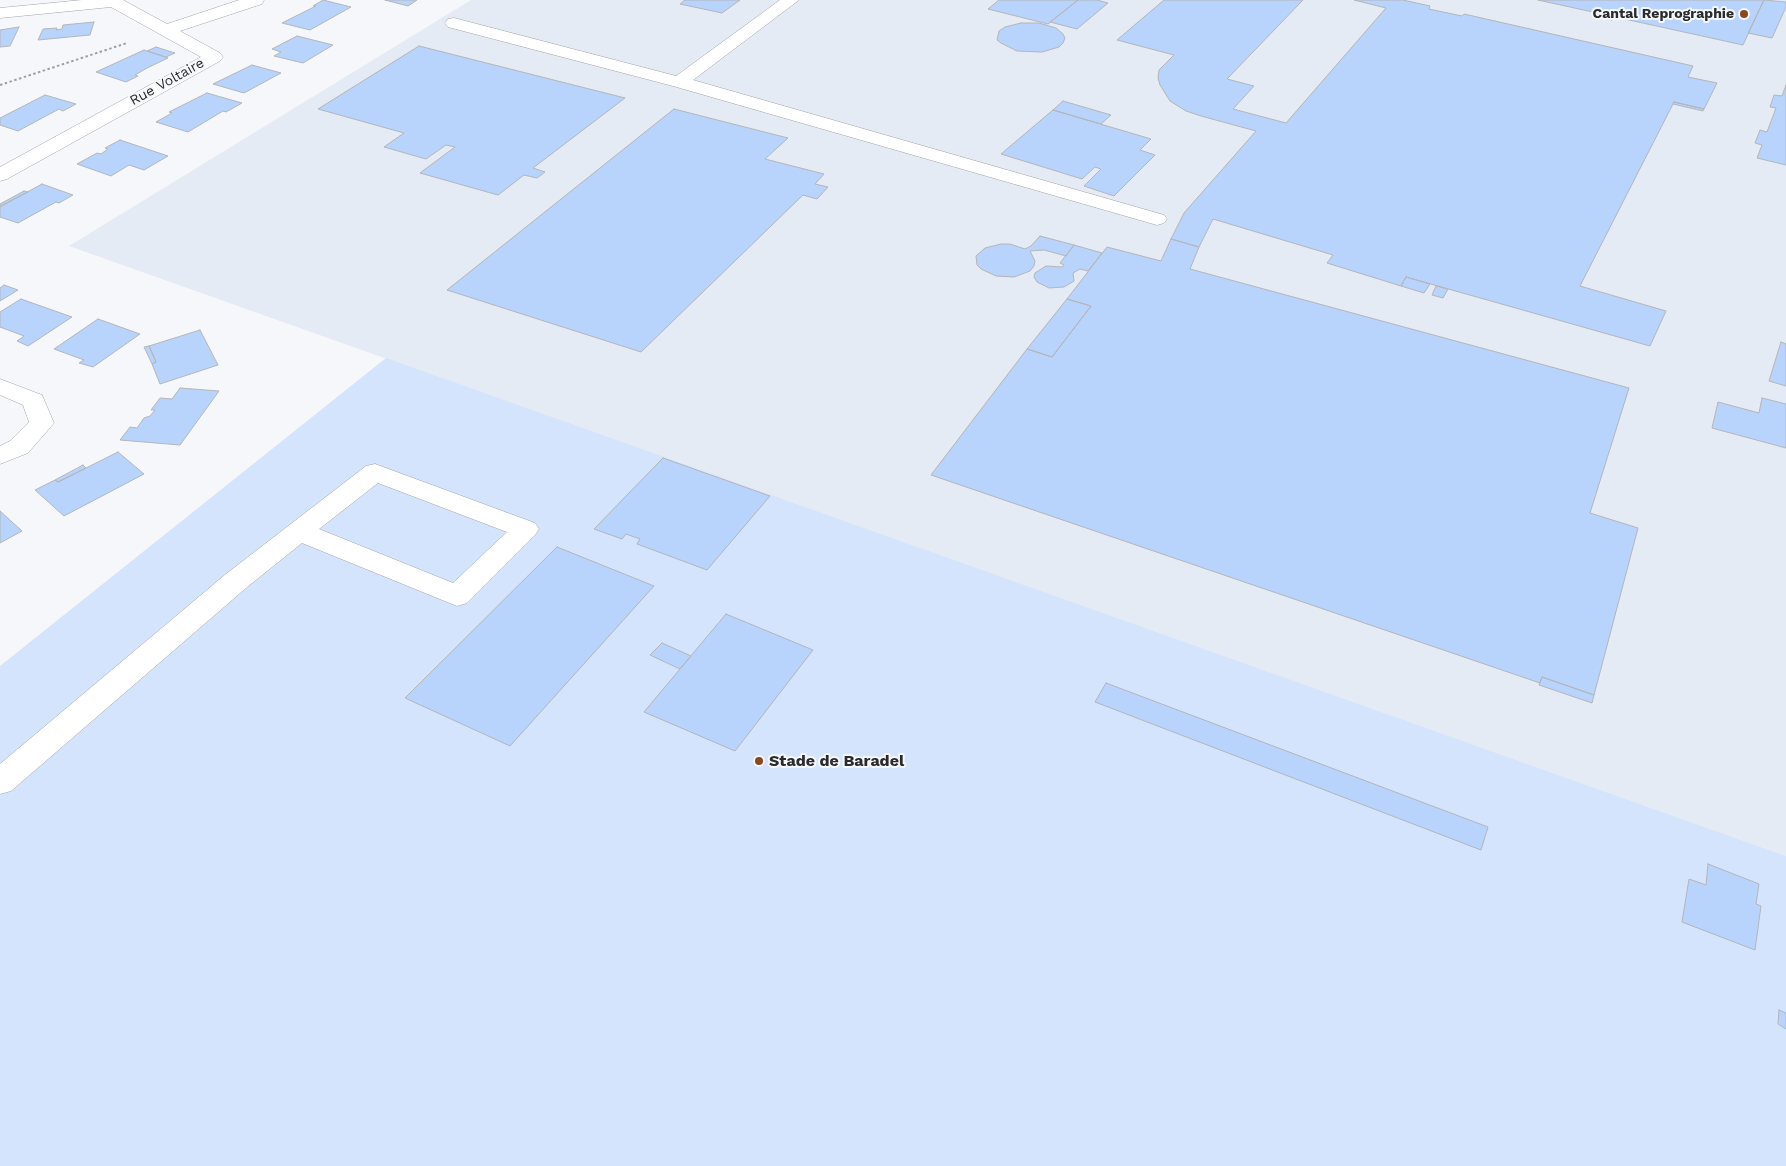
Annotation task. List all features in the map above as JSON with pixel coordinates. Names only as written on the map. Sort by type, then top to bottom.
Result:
[{"type":"street","points":[[166,30],[256,0]]},
{"type":"street","points":[[679,82],[791,0]]},
{"type":"street","name":"Rue Voltaire","points":[[0,13],[114,2],[214,57],[0,174]]},
{"type":"street","points":[[454,23],[679,82],[1157,219]]},
{"type":"street","points":[[0,386],[33,400],[42,423],[19,447],[0,456]]},
{"type":"street","points":[[0,782],[298,531],[375,472],[526,529],[457,596],[298,531]]},
{"type":"path","points":[[0,85],[166,30]]},
{"type":"shaded area","points":[[471,0],[1786,0],[1786,856],[69,246]]},
{"type":"shaded area","name":"Stade de Baradel","points":[[386,358],[1786,856],[1786,1166],[0,1166],[0,666]]},
{"type":"building","points":[[323,0],[351,7],[310,30],[282,23],[316,6],[313,6]]},
{"type":"building","points":[[385,0],[417,0],[408,6]]},
{"type":"building","points":[[685,0],[740,0],[722,13],[680,4]]},
{"type":"building","points":[[999,0],[1078,0],[1048,24],[988,9]]},
{"type":"building","points":[[1078,0],[1097,0],[1108,3],[1077,29],[1050,22]]},
{"type":"building","points":[[1164,0],[1303,0],[1227,79],[1254,86],[1233,109],[1286,123],[1386,8],[1354,0],[1403,0],[1430,6],[1429,9],[1462,16],[1464,14],[1693,66],[1688,77],[1717,83],[1704,109],[1674,102],[1580,286],[1666,311],[1650,346],[1406,277],[1401,286],[1327,263],[1333,255],[1213,219],[1199,247],[1171,239],[1184,213],[1256,131],[1186,111],[1170,101],[1158,78],[1159,70],[1174,55],[1117,40]]},
{"type":"building","points":[[1538,0],[1764,0],[1743,45]]},
{"type":"building","points":[[1764,0],[1786,2],[1786,7],[1772,38],[1748,33]]},
{"type":"building","points":[[1595,13],[1614,17],[1612,20],[1594,16]]},
{"type":"building","points":[[94,22],[90,35],[38,40],[43,29],[57,28],[56,30],[62,29],[63,25]]},
{"type":"building","points":[[1021,23],[1039,23],[1056,28],[1065,38],[1063,43],[1059,47],[1042,52],[1017,51],[997,40],[999,31],[1005,27]]},
{"type":"building","points":[[19,27],[10,46],[0,47],[0,30]]},
{"type":"building","points":[[297,36],[333,45],[303,63],[274,56],[281,52],[272,49]]},
{"type":"building","points":[[419,46],[625,98],[533,168],[545,172],[537,178],[524,175],[498,195],[420,173],[455,147],[446,145],[426,159],[384,147],[404,133],[318,109]]},
{"type":"building","points":[[156,47],[175,53],[166,57],[147,51]]},
{"type":"building","points":[[144,50],[168,58],[147,68],[135,75],[138,76],[126,82],[96,72]]},
{"type":"building","points":[[252,65],[281,73],[244,93],[213,84]]},
{"type":"building","points":[[1786,85],[1786,165],[1757,158],[1762,145],[1755,143],[1760,130],[1767,132],[1776,108],[1770,107],[1774,95],[1782,96]]},
{"type":"building","points":[[207,93],[242,103],[226,112],[223,111],[188,132],[156,122],[172,113],[169,112]]},
{"type":"building","points":[[45,95],[76,104],[63,111],[59,109],[18,131],[0,125],[0,118]]},
{"type":"building","points":[[1063,101],[1111,115],[1101,124],[1053,110]]},
{"type":"building","points":[[1674,102],[1704,109],[1703,111],[1673,104]]},
{"type":"building","points":[[674,109],[788,138],[765,159],[824,174],[815,184],[828,187],[817,199],[803,195],[641,352],[447,290]]},
{"type":"building","points":[[1053,110],[1151,139],[1140,150],[1155,155],[1114,196],[1084,186],[1101,169],[1095,167],[1082,179],[1001,154]]},
{"type":"building","points":[[120,140],[168,156],[144,170],[129,165],[111,176],[77,164],[97,153],[101,154],[108,149],[105,148]]},
{"type":"building","points":[[42,184],[73,195],[18,223],[0,217],[0,207]]},
{"type":"building","points":[[24,191],[28,192],[0,206],[0,204]]},
{"type":"building","points":[[1040,236],[1074,245],[1066,256],[1044,250],[1030,251],[1035,261],[1034,266],[1030,271],[1014,277],[996,276],[977,265],[976,256],[985,248],[1010,244],[1025,249],[1031,246]]},
{"type":"building","points":[[1171,239],[1199,247],[1190,269],[1629,388],[1590,513],[1638,528],[1594,695],[1542,677],[1540,683],[931,475],[1027,349],[1052,357],[1091,306],[1067,299],[1107,247],[1161,261]]},
{"type":"building","points":[[1074,245],[1102,253],[1088,271],[1080,269],[1073,273],[1074,281],[1064,287],[1049,288],[1037,282],[1034,277],[1035,273],[1046,266],[1062,267],[1064,265],[1060,263]]},
{"type":"building","points":[[1406,277],[1430,284],[1424,293],[1401,286]]},
{"type":"building","points":[[4,285],[18,290],[0,301],[0,288]]},
{"type":"building","points":[[1436,286],[1448,289],[1443,298],[1432,295]]},
{"type":"building","points":[[21,299],[72,317],[28,346],[17,341],[24,336],[0,327],[0,312]]},
{"type":"building","points":[[1067,299],[1091,306],[1052,357],[1027,349]]},
{"type":"building","points":[[98,319],[140,334],[93,367],[79,363],[84,360],[54,349]]},
{"type":"building","points":[[200,330],[218,365],[160,384],[152,364],[156,362],[149,346]]},
{"type":"building","points":[[1781,342],[1786,344],[1786,386],[1769,381]]},
{"type":"building","points":[[149,346],[156,362],[152,364],[144,347]]},
{"type":"building","points":[[180,388],[219,391],[180,445],[120,440],[130,427],[137,428],[144,418],[150,416],[155,410],[151,410],[160,398],[172,399]]},
{"type":"building","points":[[1762,398],[1786,404],[1786,448],[1712,428],[1718,402],[1759,413]]},
{"type":"building","points":[[118,452],[144,474],[64,516],[35,490],[55,480],[58,482]]},
{"type":"building","points":[[663,458],[770,496],[707,570],[637,544],[640,539],[626,534],[622,539],[594,529]]},
{"type":"building","points":[[83,465],[86,468],[58,482],[55,480]]},
{"type":"building","points":[[0,511],[22,531],[0,543]]},
{"type":"building","points":[[557,547],[654,586],[510,746],[405,698]]},
{"type":"building","points":[[726,614],[813,650],[735,751],[644,712]]},
{"type":"building","points":[[662,643],[691,656],[680,669],[650,655]]},
{"type":"building","points":[[1542,677],[1594,695],[1592,703],[1539,685]]},
{"type":"building","points":[[1106,683],[1488,827],[1481,850],[1095,702]]},
{"type":"building","points":[[1708,864],[1759,884],[1756,904],[1761,906],[1755,950],[1682,922],[1689,879],[1706,885]]},
{"type":"building","points":[[1779,1010],[1786,1013],[1786,1029],[1778,1024]]},
{"type":"place","name":"Cantal Reprographie","points":[[1744,14]]},
{"type":"place","name":"Stade de Baradel","points":[[759,761]]}]
